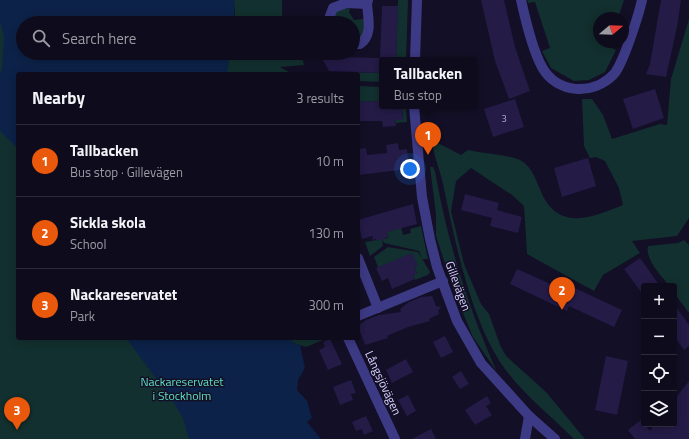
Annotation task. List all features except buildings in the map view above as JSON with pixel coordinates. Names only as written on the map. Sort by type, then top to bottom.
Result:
[{"type":"street","points":[[415,57],[417,0]]},
{"type":"street","points":[[521,0],[542,67],[549,76],[567,89],[577,90],[595,86],[615,73],[624,54],[642,0]]},
{"type":"street","points":[[330,16],[333,8],[346,3],[367,2],[369,32],[367,40],[360,44]]},
{"type":"street","name":"Gillevägen","points":[[414,109],[422,197],[434,258],[457,321],[481,363],[529,416],[555,439]]},
{"type":"street","points":[[360,263],[378,308]]},
{"type":"street","points":[[360,315],[443,281]]},
{"type":"street","name":"Långsjövägen","points":[[349,340],[395,439]]},
{"type":"street","points":[[524,439],[529,416]]},
{"type":"green space","name":"Nackareservatet i Stockholm","points":[[0,0],[16,16],[16,60],[21,60],[18,72],[16,72],[16,340],[223,340],[260,439],[0,439]]},
{"type":"green space","points":[[234,0],[282,0],[282,16],[235,16]]},
{"type":"green space","points":[[398,0],[408,0],[406,57],[396,57]]},
{"type":"green space","points":[[527,0],[624,0],[620,12],[593,12],[593,48],[611,48],[616,50],[605,72],[589,80],[574,81],[551,68],[542,51],[550,48],[535,2],[528,3]]},
{"type":"green space","points":[[345,8],[350,9],[349,12],[352,16],[335,16],[335,12]]},
{"type":"green space","points":[[360,19],[366,21],[364,37],[360,38]]},
{"type":"green space","points":[[689,19],[689,218],[677,236],[632,241],[640,253],[603,275],[594,291],[527,254],[524,206],[512,195],[471,168],[456,181],[451,211],[464,264],[481,304],[489,314],[500,345],[506,356],[546,392],[585,439],[574,439],[513,380],[487,339],[478,318],[464,273],[432,140],[461,155],[468,150],[520,160],[529,167],[544,198],[551,208],[560,215],[570,218],[580,218],[602,213],[623,205],[619,188],[605,161],[596,157],[590,158],[584,146],[582,99],[592,99],[603,115],[612,139],[660,124],[667,125],[671,79]]},
{"type":"green space","points":[[227,60],[303,60],[304,65],[280,67],[289,72],[223,72]]},
{"type":"green space","points":[[360,72],[379,73],[379,82],[360,81]]},
{"type":"green space","points":[[360,86],[379,87],[379,101],[360,102]]},
{"type":"green space","points":[[402,109],[406,109],[407,122],[396,123],[395,120],[403,119]]},
{"type":"green space","points":[[430,167],[433,167],[435,171],[452,248],[468,298],[497,372],[473,337],[455,294],[436,236],[436,214]]},
{"type":"green space","points":[[421,226],[428,259],[422,259],[419,251],[384,243],[382,240],[383,246],[370,256],[365,242],[388,238],[387,232],[401,227],[403,235],[411,233],[410,229]]},
{"type":"green space","points":[[684,240],[689,245],[689,313],[677,297],[677,283],[667,283],[651,262],[648,251],[648,246],[678,243]]},
{"type":"green space","points":[[388,247],[418,252],[430,272],[428,275],[415,280],[413,275],[417,273],[414,267],[417,266],[378,267],[374,257]]},
{"type":"green space","points":[[291,340],[323,340],[306,347],[293,343]]},
{"type":"water","points":[[0,0],[234,0],[234,16],[16,16],[16,60],[229,60],[227,72],[16,72],[16,147],[0,131],[0,73],[2,70],[4,36],[0,22]]},
{"type":"water","points":[[127,340],[291,340],[293,343],[300,345],[305,368],[298,380],[297,390],[307,401],[312,418],[307,422],[321,439],[189,439],[183,418],[174,403]]},
{"type":"place","name":"Tallbacken","points":[[428,155]]},
{"type":"place","name":"Sickla skola","points":[[562,310]]},
{"type":"place","name":"Nackareservatet","points":[[17,430]]}]
